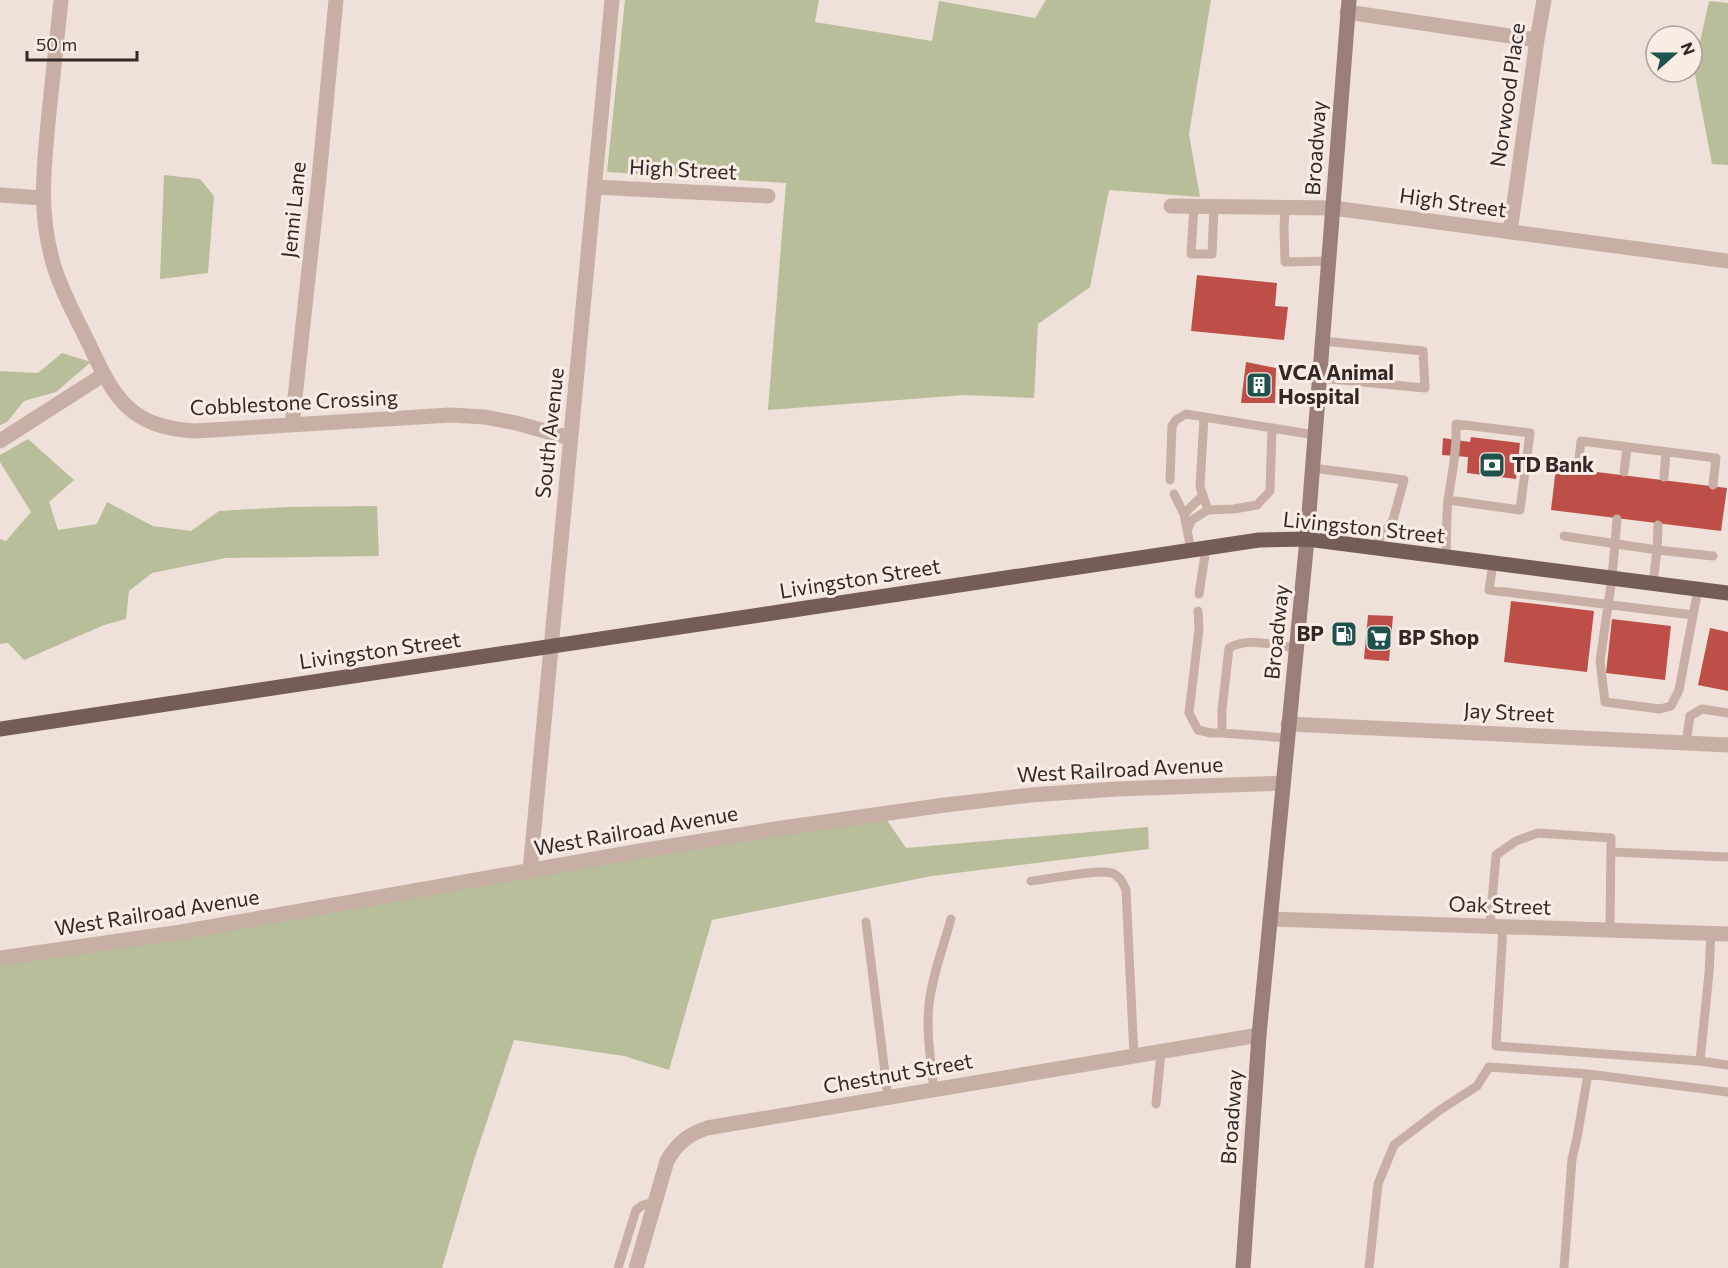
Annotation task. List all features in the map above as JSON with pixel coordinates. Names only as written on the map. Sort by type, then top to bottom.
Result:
[{"type":"main road","name":"Livingston Street","points":[[0,729],[1259,540],[1307,539],[1728,593]]},
{"type":"street","name":"Cobblestone Crossing","points":[[61,0],[42,181],[45,229],[59,280],[103,375],[114,393],[137,415],[174,430],[195,431],[450,415],[485,417],[570,438]]},
{"type":"street","name":"Jenni Lane","points":[[292,425],[336,0]]},
{"type":"street","name":"South Avenue","points":[[530,871],[612,0]]},
{"type":"street","name":"Norwood Place","points":[[1510,232],[1544,0]]},
{"type":"street","points":[[1348,6],[1537,40]]},
{"type":"street","name":"Broadway","points":[[1243,1268],[1259,1035],[1313,468],[1348,6]]},
{"type":"street","name":"High Street","points":[[596,187],[768,196]]},
{"type":"street","points":[[0,195],[42,198]]},
{"type":"street","name":"High Street","points":[[1171,206],[1333,208],[1728,261]]},
{"type":"street","points":[[0,441],[103,375]]},
{"type":"street","name":"Jay Street","points":[[1288,731],[1728,745]]},
{"type":"street","name":"West Railroad Avenue","points":[[0,958],[181,932],[775,829],[945,805],[1031,795],[1116,789],[1283,783]]},
{"type":"street","name":"Oak Street","points":[[1270,919],[1728,934]]},
{"type":"street","name":"Chestnut Street","points":[[636,1268],[670,1155],[684,1139],[694,1132],[1259,1035]]},
{"type":"lane","points":[[1194,206],[1191,254],[1212,254],[1214,206]]},
{"type":"lane","points":[[1285,207],[1285,262],[1328,261]]},
{"type":"lane","points":[[1320,378],[1425,388],[1423,351],[1322,341]]},
{"type":"lane","points":[[1170,480],[1172,426],[1176,420],[1186,414],[1315,435]]},
{"type":"lane","points":[[1204,417],[1200,487],[1208,510]]},
{"type":"lane","points":[[1446,557],[1448,500],[1455,456],[1456,424],[1530,433],[1520,510],[1448,500]]},
{"type":"lane","points":[[1187,530],[1192,520],[1208,510],[1257,505],[1270,491],[1272,428]]},
{"type":"lane","points":[[1578,467],[1581,441],[1716,458],[1713,485]]},
{"type":"lane","points":[[1624,472],[1627,447]]},
{"type":"lane","points":[[1664,477],[1666,452]]},
{"type":"lane","points":[[1313,468],[1404,480],[1393,520],[1374,547]]},
{"type":"lane","points":[[1174,494],[1184,514],[1187,530],[1198,549],[1201,580],[1199,594]]},
{"type":"lane","points":[[1184,514],[1203,495]]},
{"type":"lane","points":[[1617,519],[1612,578],[1600,661],[1605,702],[1660,709],[1671,706],[1679,690],[1698,589]]},
{"type":"lane","points":[[1653,583],[1658,525]]},
{"type":"lane","points":[[1564,536],[1713,556]]},
{"type":"lane","points":[[1493,563],[1489,590],[1693,615]]},
{"type":"lane","points":[[1198,611],[1199,629],[1189,713],[1198,730],[1211,733],[1288,731]]},
{"type":"lane","points":[[1222,733],[1222,710],[1229,648],[1248,641],[1296,648]]},
{"type":"lane","points":[[1686,743],[1690,716],[1702,709],[1728,713]]},
{"type":"lane","points":[[1610,930],[1611,838],[1538,833],[1516,841],[1496,855],[1496,1046],[1728,1065]]},
{"type":"lane","points":[[1611,852],[1728,857]]},
{"type":"lane","points":[[1031,881],[1101,872],[1113,873],[1122,880],[1126,890],[1134,1056]]},
{"type":"lane","points":[[934,1090],[928,1006],[951,919]]},
{"type":"lane","points":[[866,922],[888,1097]]},
{"type":"lane","points":[[1700,1061],[1711,933]]},
{"type":"lane","points":[[1156,1104],[1161,1052]]},
{"type":"lane","points":[[1369,1268],[1378,1184],[1395,1145],[1440,1110],[1477,1086],[1489,1067],[1588,1074],[1728,1092]]},
{"type":"lane","points":[[1564,1268],[1572,1159],[1588,1074]]},
{"type":"lane","points":[[618,1268],[636,1210],[643,1205],[655,1202]]},
{"type":"green space","points":[[625,0],[819,0],[815,22],[932,41],[939,1],[1035,18],[1046,0],[1211,0],[1189,134],[1200,197],[1109,190],[1090,287],[1038,324],[1034,398],[964,395],[768,410],[786,183],[607,172]]},
{"type":"green space","points":[[1709,1],[1728,3],[1728,165],[1712,164],[1697,84],[1704,84],[1704,24]]},
{"type":"green space","points":[[164,175],[200,179],[214,196],[208,273],[160,279]]},
{"type":"green space","points":[[62,353],[91,362],[56,392],[24,401],[7,422],[0,425],[0,371],[38,373]]},
{"type":"green space","points":[[28,439],[74,480],[49,502],[58,530],[97,524],[107,502],[153,526],[191,531],[219,511],[287,507],[377,506],[379,556],[226,558],[152,573],[129,591],[126,619],[104,625],[24,660],[8,643],[0,644],[0,539],[6,541],[31,512],[0,462],[0,455]]},
{"type":"green space","points":[[884,816],[906,848],[1148,827],[1149,849],[932,876],[712,920],[669,1070],[624,1056],[514,1040],[474,1160],[442,1268],[0,1268],[0,958]]},
{"type":"building","points":[[1197,275],[1277,283],[1275,306],[1288,307],[1284,340],[1191,331]]},
{"type":"building","name":"VCA Animal Hospital","points":[[1246,362],[1276,368],[1275,403],[1241,403]]},
{"type":"building","name":"TD Bank","points":[[1471,437],[1520,443],[1516,479],[1467,473],[1468,457],[1442,455],[1443,438],[1470,442]]},
{"type":"building","points":[[1556,467],[1727,488],[1721,531],[1551,510]]},
{"type":"building","points":[[1511,601],[1594,611],[1587,672],[1504,662]]},
{"type":"building","name":"BP Shop","points":[[1368,615],[1393,616],[1389,661],[1364,659]]},
{"type":"building","points":[[1612,619],[1671,626],[1665,680],[1606,673]]},
{"type":"building","points":[[1710,628],[1728,632],[1728,691],[1698,685]]},
{"type":"place","name":"VCA Animal Hospital","points":[[1259,385]]},
{"type":"place","name":"TD Bank","points":[[1492,465]]},
{"type":"place","name":"BP","points":[[1344,634]]},
{"type":"place","name":"BP Shop","points":[[1379,638]]}]
